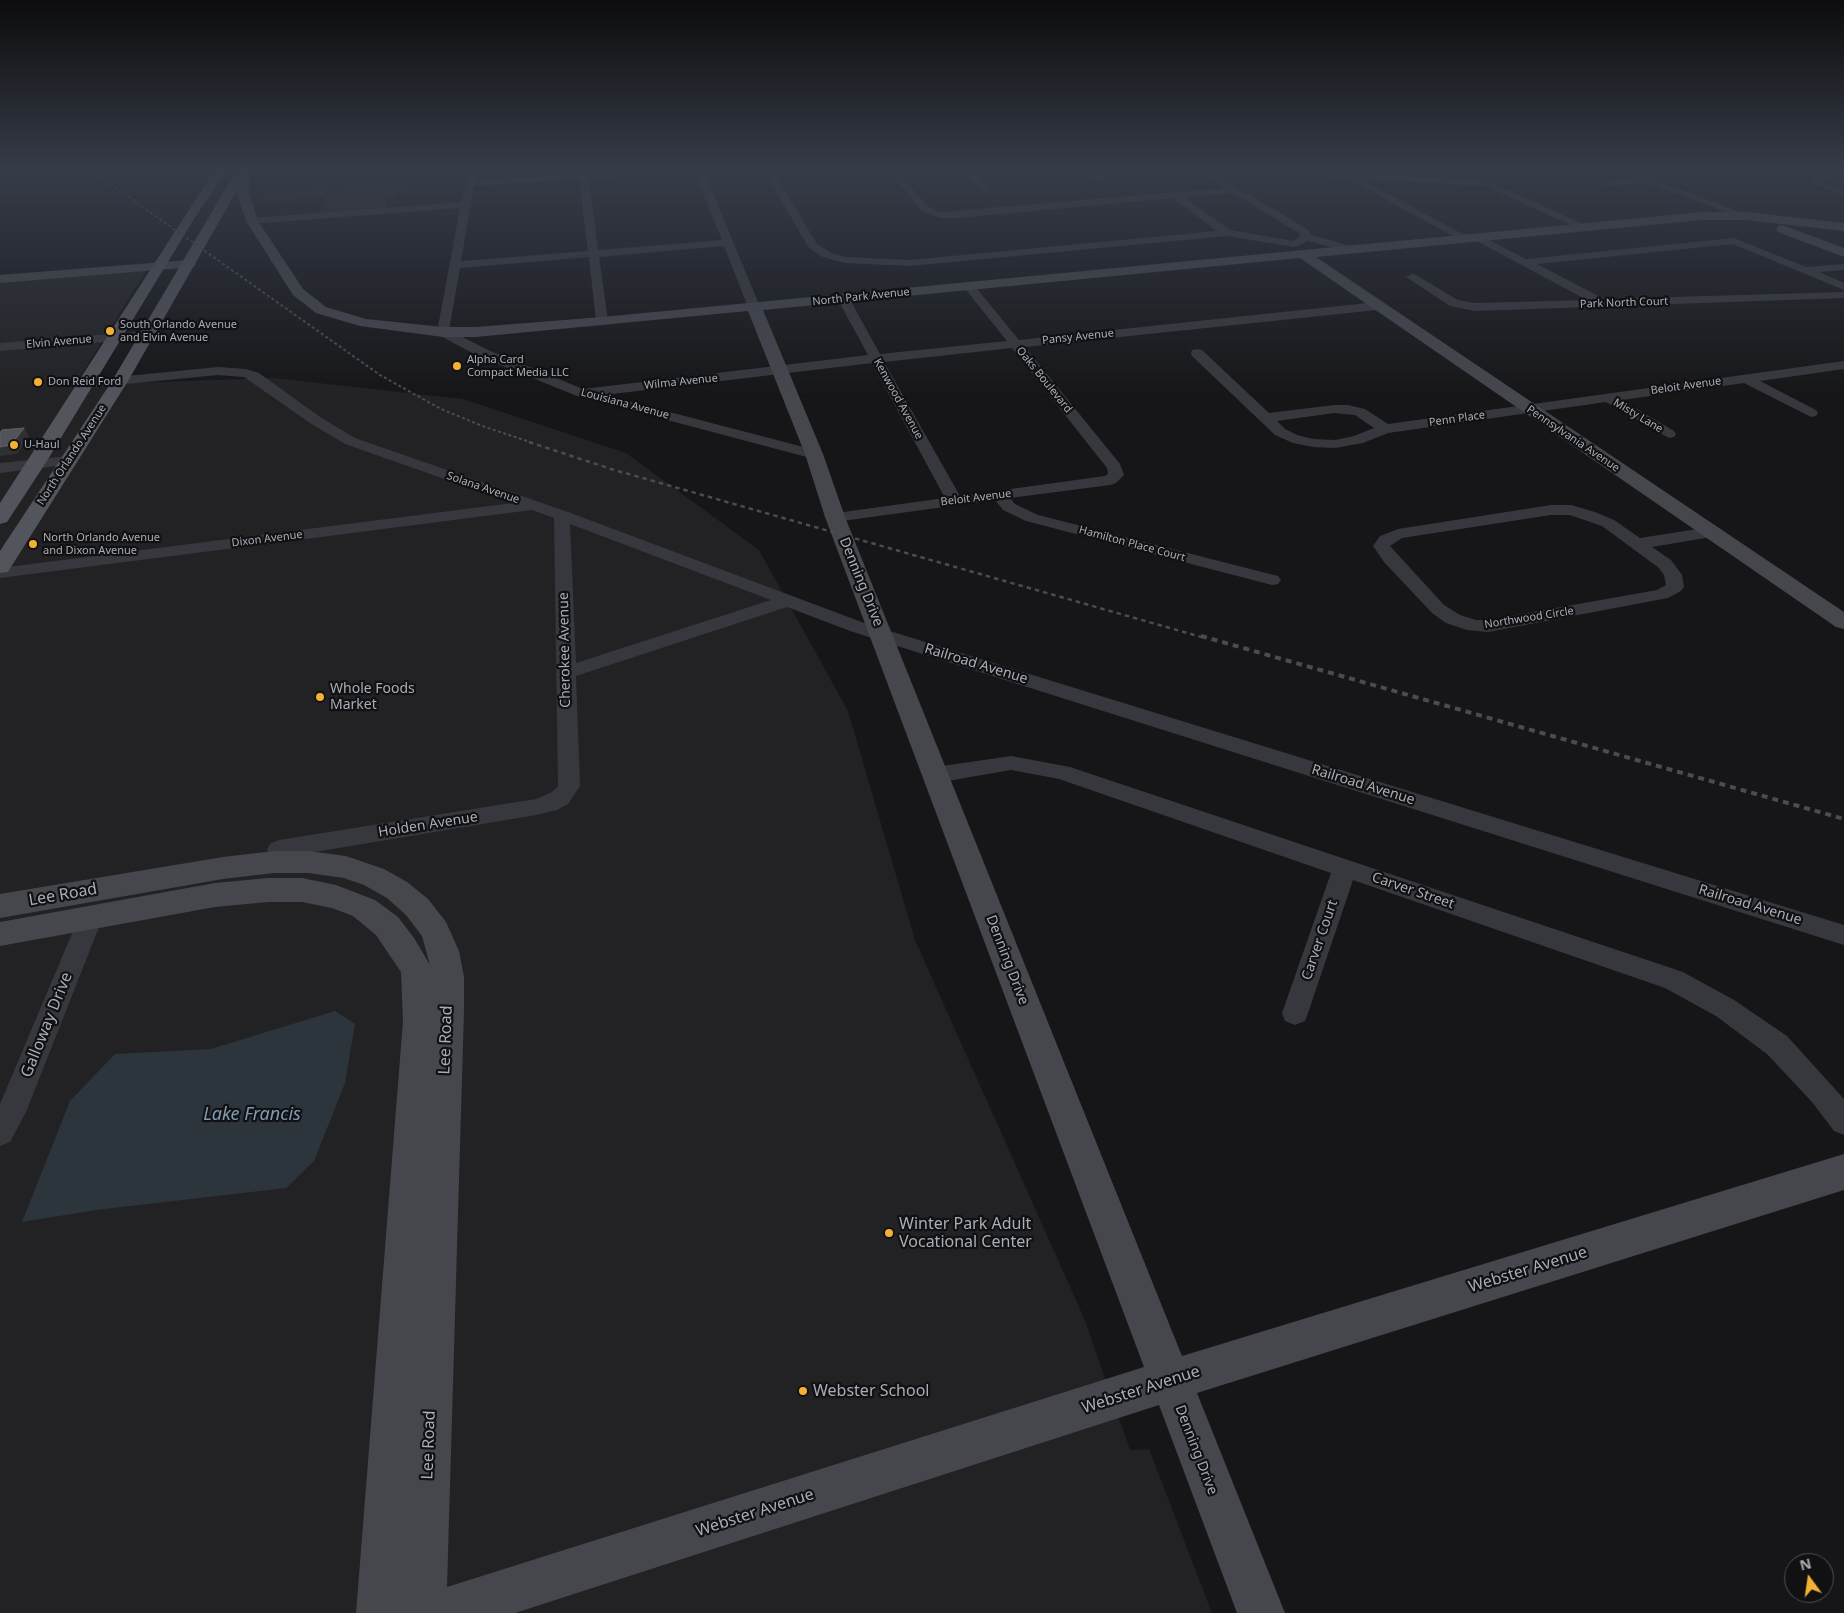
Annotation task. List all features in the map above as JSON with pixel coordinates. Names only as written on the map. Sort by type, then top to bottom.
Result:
[{"type":"main road","name":"North Orlando Avenue","points":[[0,518],[36,464],[171,246]]},
{"type":"main road","name":"North Orlando Avenue","points":[[0,567],[120,381],[189,264],[206,246]]},
{"type":"street","name":"North Park Avenue","points":[[262,246],[298,292],[316,307],[365,323],[443,332],[476,332],[754,307],[969,286],[1299,249],[1354,250],[1391,246]]},
{"type":"street","points":[[443,332],[458,246]]},
{"type":"street","points":[[593,246],[602,321]]},
{"type":"street","points":[[455,265],[687,246]]},
{"type":"street","points":[[728,246],[754,307]]},
{"type":"street","points":[[813,246],[827,254],[845,260],[910,263],[1087,246]]},
{"type":"street","points":[[1287,246],[1299,249],[1300,246]]},
{"type":"street","points":[[1341,246],[1354,250]]},
{"type":"street","points":[[1495,246],[1603,304]]},
{"type":"street","points":[[1526,262],[1682,246]]},
{"type":"street","points":[[1747,246],[1844,287]]},
{"type":"street","points":[[1826,246],[1844,253]]},
{"type":"street","name":"Pennsylvania Avenue","points":[[1299,249],[1377,306],[1843,621]]},
{"type":"street","points":[[0,279],[189,264]]},
{"type":"street","points":[[1806,271],[1844,267]]},
{"type":"street","name":"Park North Court","points":[[1412,277],[1464,306],[1603,304],[1844,295]]},
{"type":"street","name":"Oaks Boulevard","points":[[969,286],[1115,467],[1116,475]]},
{"type":"street","name":"Kenwood Avenue","points":[[843,298],[954,500]]},
{"type":"street","name":"Pansy Avenue","points":[[780,370],[1377,306]]},
{"type":"street","name":"Denning Drive","points":[[754,307],[814,454],[835,517],[1261,1613]]},
{"type":"street","name":"Louisiana Avenue","points":[[443,332],[483,353],[582,393],[814,454]]},
{"type":"street","name":"Elvin Avenue","points":[[2,349],[148,335]]},
{"type":"street","name":"Penn Place","points":[[1197,353],[1280,432],[1293,439],[1313,443],[1335,444],[1358,440],[1386,429],[1528,409]]},
{"type":"street","name":"Beloit Avenue","points":[[1528,409],[1844,365]]},
{"type":"street","name":"Wilma Avenue","points":[[582,393],[780,370]]},
{"type":"street","name":"Solana Avenue","points":[[86,384],[218,371],[246,373],[254,376],[315,420],[350,441],[535,505],[882,635]]},
{"type":"street","points":[[1745,378],[1811,413]]},
{"type":"street","name":"Misty Lane","points":[[1607,397],[1668,434]]},
{"type":"street","points":[[1266,418],[1334,409],[1348,409],[1365,414],[1386,429]]},
{"type":"street","points":[[0,468],[68,461]]},
{"type":"street","name":"Beloit Avenue","points":[[835,517],[1098,482],[1110,480],[1116,475]]},
{"type":"street","points":[[424,520],[439,513],[457,498],[458,488],[455,478]]},
{"type":"street","name":"Hamilton Place Court","points":[[999,495],[1009,507],[1032,518],[1272,580]]},
{"type":"street","name":"Dixon Avenue","points":[[0,573],[535,505]]},
{"type":"street","name":"Northwood Circle","points":[[1558,510],[1571,510],[1608,523],[1637,544],[1666,564],[1672,575],[1675,587],[1662,594],[1488,626],[1474,626],[1453,619],[1438,609],[1381,546],[1386,540],[1398,534],[1558,510]]},
{"type":"street","name":"Cherokee Avenue","points":[[562,515],[569,786]]},
{"type":"street","points":[[1637,544],[1712,532]]},
{"type":"street","points":[[566,673],[787,601]]},
{"type":"street","name":"Railroad Avenue","points":[[882,635],[1844,935]]},
{"type":"street","name":"Carver Street","points":[[936,775],[1011,763],[1062,772],[1674,980],[1725,1008],[1777,1045],[1822,1093],[1844,1121]]},
{"type":"street","name":"Holden Avenue","points":[[278,848],[536,808],[560,798],[569,786]]},
{"type":"street","name":"Carver Court","points":[[1295,1013],[1345,868]]},
{"type":"street","name":"Lee Road","points":[[0,934],[91,917],[219,881]]},
{"type":"street","name":"Lee Road","points":[[0,906],[219,881],[268,890],[302,890],[336,897],[364,908],[387,926],[403,947],[416,971],[420,996],[428,1123],[422,1613]]},
{"type":"street","name":"Galloway Drive","points":[[0,1132],[16,1103],[40,1039],[91,917]]},
{"type":"street","name":"Lee Road","points":[[380,1613],[428,1123]]},
{"type":"street","name":"Webster Avenue","points":[[440,1613],[1170,1381],[1844,1172]]},
{"type":"shaded area","points":[[147,269],[75,385],[273,378],[463,399],[626,453],[759,550],[848,711],[915,940],[1084,1318],[1130,1450],[1149,1449],[1212,1613],[0,1613],[0,281]]},
{"type":"water","name":"Lake Francis","points":[[335,1011],[355,1024],[345,1083],[314,1161],[286,1188],[96,1210],[22,1222],[70,1101],[115,1054],[211,1049]]},
{"type":"building","points":[[24,428],[11,445],[0,447],[0,433],[2,430]]},
{"type":"railway","points":[[198,246],[380,375],[441,409],[485,427],[533,443]]},
{"type":"railway","points":[[529,442],[611,469],[1205,638]]},
{"type":"railway","points":[[1201,636],[1844,819]]},
{"type":"place","name":"South Orlando Avenue and Elvin Avenue","points":[[110,331]]},
{"type":"place","name":"Alpha Card Compact Media LLC","points":[[457,366]]},
{"type":"place","name":"Don Reid Ford","points":[[38,382]]},
{"type":"place","name":"U-Haul","points":[[14,445]]},
{"type":"place","name":"North Orlando Avenue and Dixon Avenue","points":[[33,544]]},
{"type":"place","name":"Whole Foods Market","points":[[320,697]]},
{"type":"place","name":"Winter Park Adult Vocational Center","points":[[889,1233]]},
{"type":"place","name":"Webster School","points":[[803,1391]]}]
